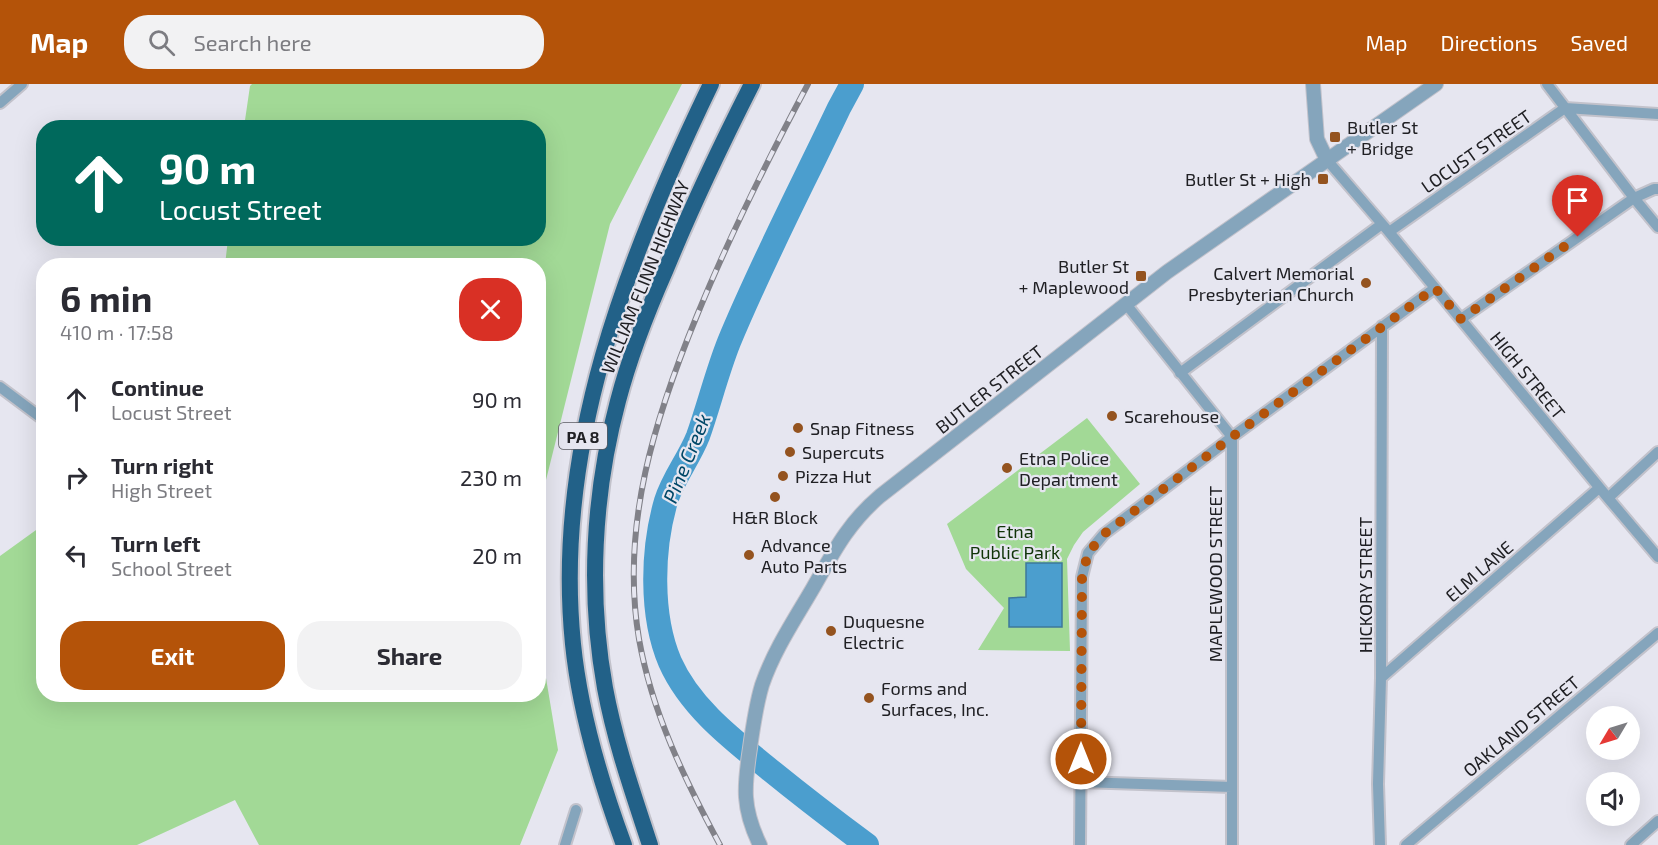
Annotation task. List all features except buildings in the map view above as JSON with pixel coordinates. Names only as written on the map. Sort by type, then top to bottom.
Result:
[{"type":"highway","name":"WILLIAM FLINN HIGHWAY","points":[[624,845],[598,768],[577,672],[570,616],[573,500],[587,417],[618,307],[667,180],[711,84]]},
{"type":"highway","name":"WILLIAM FLINN HIGHWAY","points":[[651,845],[616,740],[601,659],[595,583],[602,478],[618,400],[641,329],[698,195],[752,84]]},
{"type":"street","points":[[0,102],[22,84]]},
{"type":"street","points":[[1313,84],[1317,139],[1327,160]]},
{"type":"street","name":"BUTLER STREET","points":[[760,845],[748,819],[745,777],[762,685],[779,647],[842,539],[858,516],[880,496],[1182,261],[1436,84]]},
{"type":"street","points":[[1548,84],[1564,108],[1658,227]]},
{"type":"street","points":[[1564,108],[1658,114]]},
{"type":"street","name":"LOCUST STREET","points":[[1179,373],[1385,228],[1564,108]]},
{"type":"street","name":"HIGH STREET","points":[[1327,160],[1599,488],[1657,554]]},
{"type":"street","points":[[1461,319],[1634,198],[1658,189]]},
{"type":"street","points":[[1080,845],[1082,577],[1088,553],[1104,534],[1435,288]]},
{"type":"street","points":[[1126,304],[1232,437]]},
{"type":"street","name":"HICKORY STREET","points":[[1380,845],[1378,784],[1381,678],[1383,326]]},
{"type":"street","points":[[0,387],[36,414]]},
{"type":"street","name":"MAPLEWOOD STREET","points":[[1232,437],[1232,845]]},
{"type":"street","points":[[1608,498],[1658,452]]},
{"type":"street","name":"ELM LANE","points":[[1381,678],[1599,488]]},
{"type":"street","name":"OAKLAND STREET","points":[[1406,845],[1658,633]]},
{"type":"street","points":[[1081,782],[1232,787]]},
{"type":"street","points":[[565,845],[576,810]]},
{"type":"street","points":[[1631,845],[1658,821]]},
{"type":"green space","points":[[252,84],[682,84],[610,224],[546,480],[546,258],[226,258],[227,246],[546,246],[546,120],[245,120]]},
{"type":"green space","name":"Etna Public Park","points":[[1087,418],[1140,484],[1083,532],[1067,559],[1070,651],[978,650],[1004,608],[966,569],[947,524]]},
{"type":"green space","points":[[36,530],[36,702],[546,702],[546,678],[558,750],[520,845],[259,845],[235,800],[137,845],[0,845],[0,556]]},
{"type":"water","points":[[1026,563],[1062,563],[1062,627],[1009,627],[1009,598],[1026,597]]},
{"type":"waterway","name":"Pine Creek","points":[[852,84],[742,312],[725,353],[698,436],[669,493],[661,520],[655,582],[659,624],[670,662],[678,678],[699,706],[750,754],[867,845]]},
{"type":"railway","points":[[720,845],[671,745],[645,666],[634,597],[634,555],[638,514],[655,432],[682,352],[736,226],[808,84]]},
{"type":"place","name":"Butler St + Bridge","points":[[1335,137]]},
{"type":"place","name":"Butler St + High","points":[[1323,179]]},
{"type":"place","name":"Butler St + Maplewood","points":[[1141,276]]},
{"type":"place","name":"Calvert Memorial Presbyterian Church","points":[[1366,283]]},
{"type":"place","name":"Scarehouse","points":[[1112,416]]},
{"type":"place","name":"Snap Fitness","points":[[798,428]]},
{"type":"place","name":"Supercuts","points":[[790,452]]},
{"type":"place","name":"Etna Police Department","points":[[1007,468]]},
{"type":"place","name":"Pizza Hut","points":[[783,476]]},
{"type":"place","name":"H&R Block","points":[[775,497]]},
{"type":"place","name":"Advance Auto Parts","points":[[749,555]]},
{"type":"place","name":"Duquesne Electric","points":[[831,631]]},
{"type":"place","name":"Forms and Surfaces, Inc.","points":[[869,698]]},
{"type":"route","points":[[1081,759],[1082,577],[1088,553],[1104,534],[1435,288],[1461,319],[1578,237]]}]
